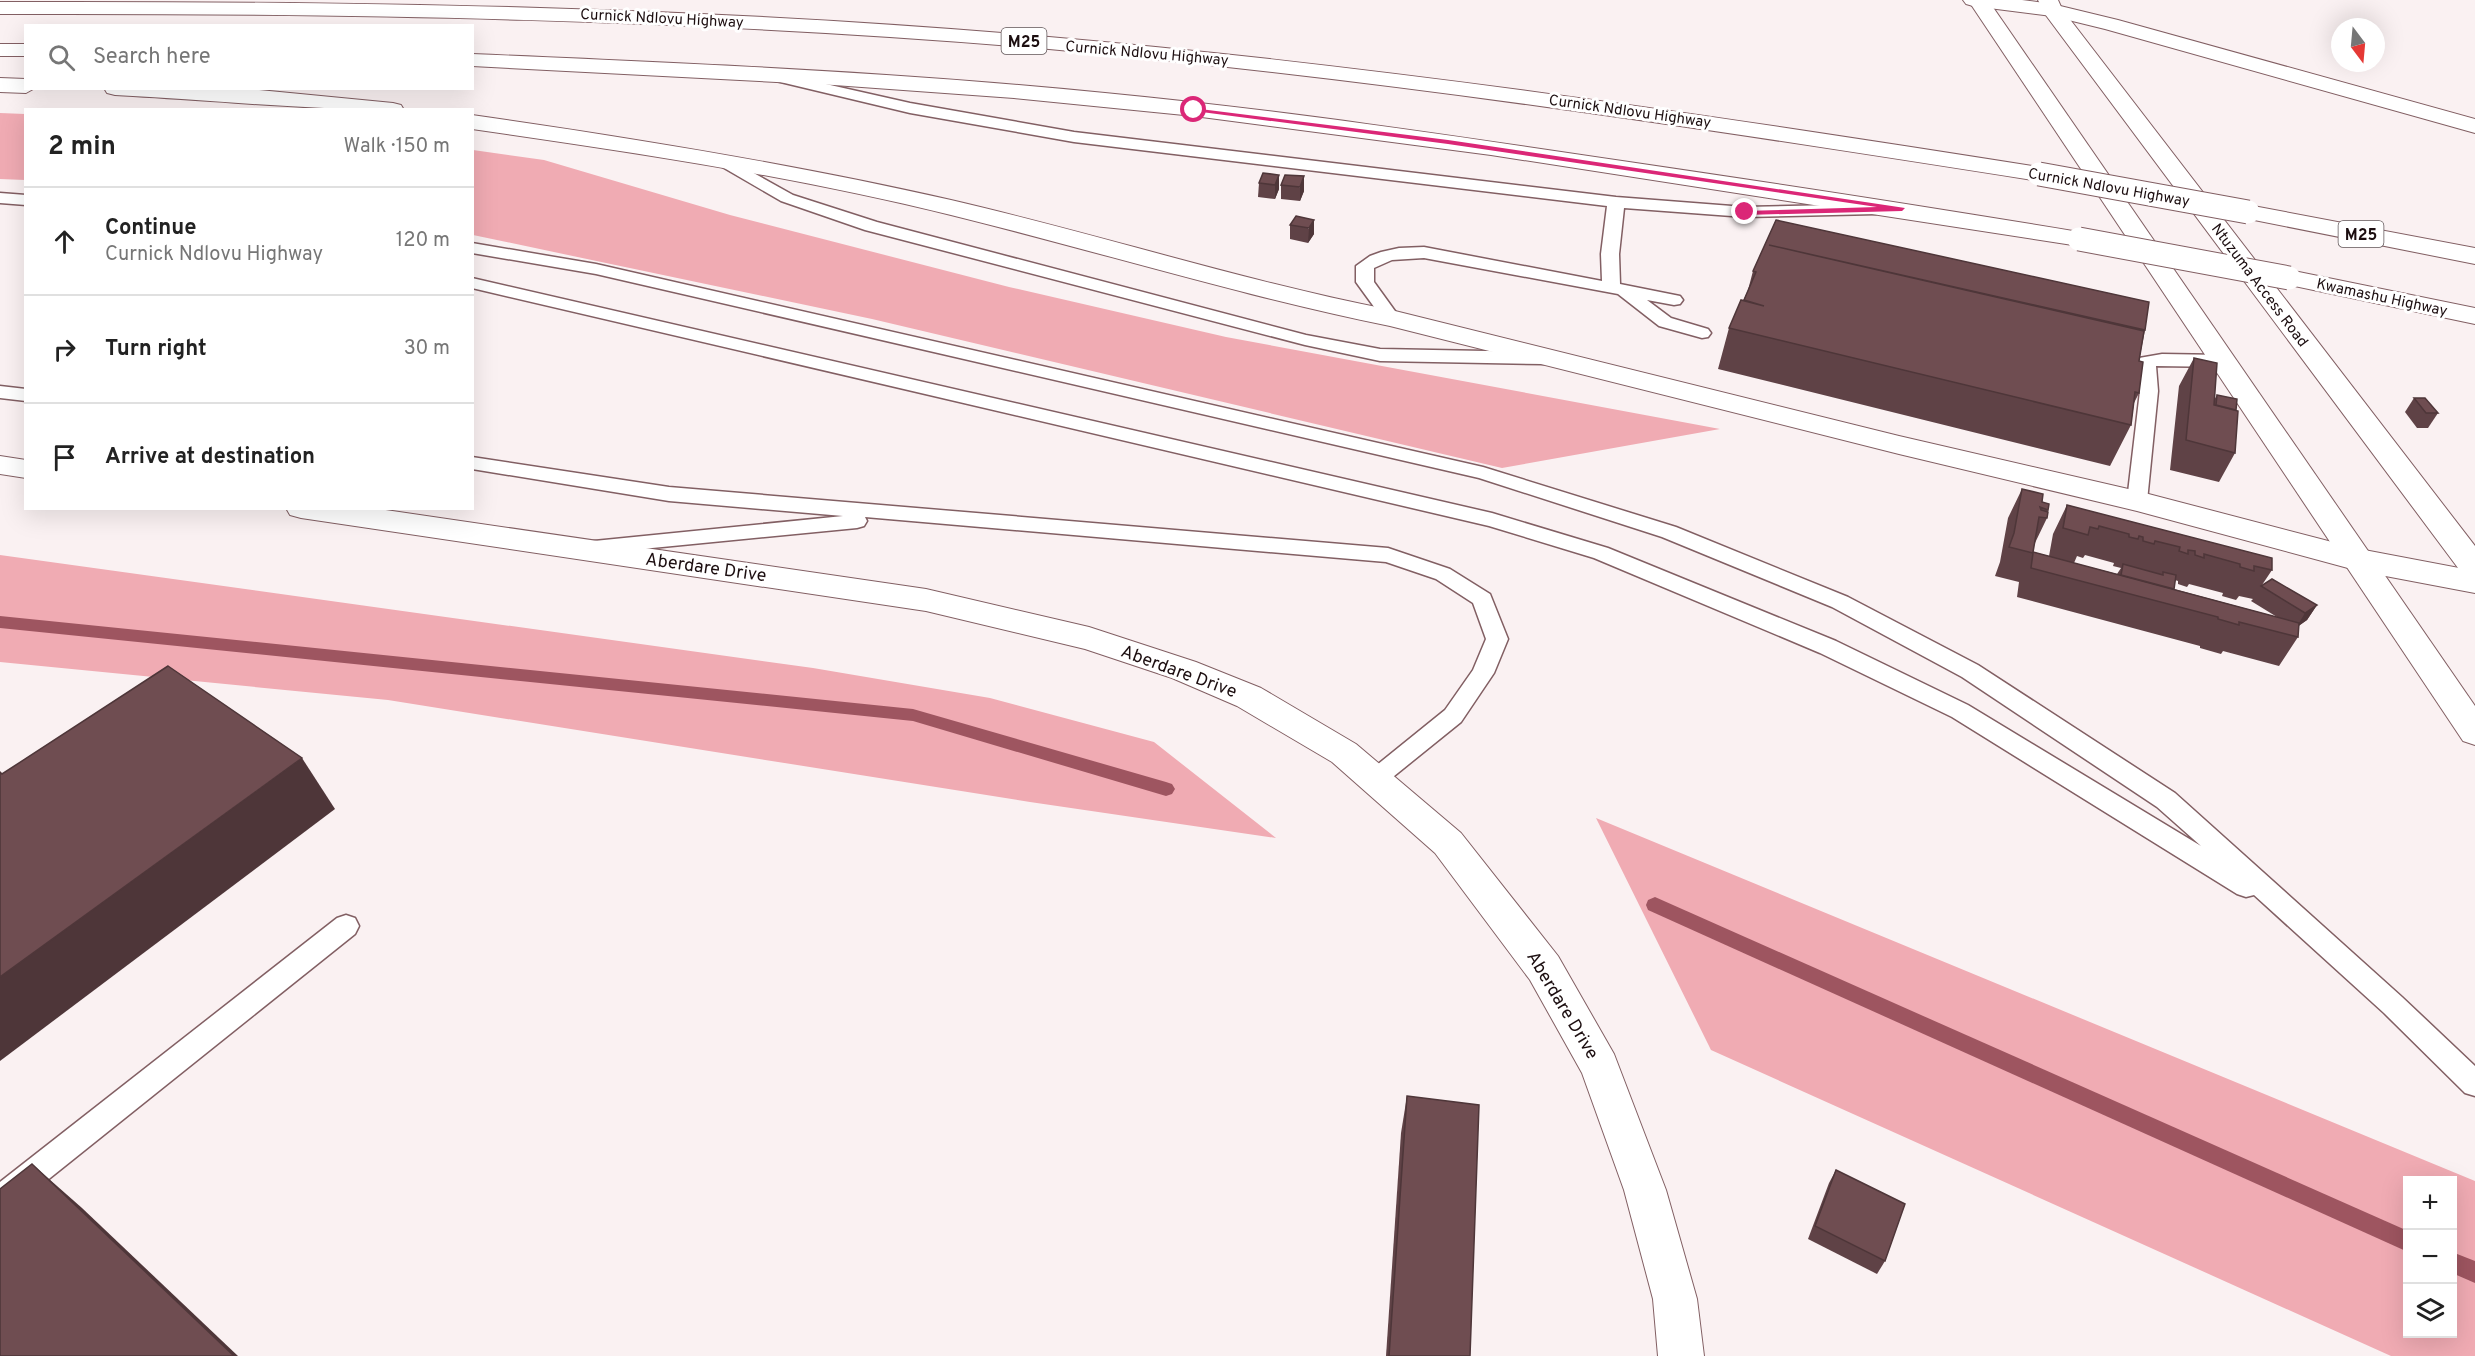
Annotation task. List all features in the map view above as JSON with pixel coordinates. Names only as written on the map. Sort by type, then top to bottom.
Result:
[{"type":"main road","points":[[1973,0],[2050,5],[2475,126]]},
{"type":"main road","points":[[1978,0],[2475,732]]},
{"type":"main road","name":"Ntuzuma Access Road","points":[[2050,5],[2475,568]]},
{"type":"main road","name":"Curnick Ndlovu Highway","points":[[0,8],[357,8],[565,14],[766,24],[1046,43],[1254,63],[1629,110],[2039,174],[2475,256]]},
{"type":"main road","points":[[0,50],[24,50]]},
{"type":"main road","points":[[474,60],[650,67],[1023,93],[1206,111],[1448,142],[1902,208]]},
{"type":"main road","points":[[0,85],[24,86]]},
{"type":"main road","points":[[150,90],[271,97],[374,108]]},
{"type":"main road","points":[[474,122],[653,148],[815,177],[952,208],[1317,303],[1391,318],[1544,358],[2137,501],[2359,560],[2475,582]]},
{"type":"main road","name":"Kwamashu Highway","points":[[1902,208],[2289,278],[2475,316]]},
{"type":"main road","points":[[0,465],[24,469]]},
{"type":"main road","name":"Aberdare Drive","points":[[315,510],[926,600],[1089,639],[1184,670],[1249,697],[1344,753],[1448,843],[1544,968],[1600,1067],[1645,1190],[1675,1299],[1681,1356]]},
{"type":"lane","points":[[772,76],[910,108],[1074,137],[1616,202],[1745,212],[1902,208]]},
{"type":"lane","points":[[725,162],[756,183],[787,198],[871,226],[1305,340],[1380,355],[1544,358]]},
{"type":"lane","points":[[0,197],[24,198]]},
{"type":"lane","points":[[1616,202],[1610,254],[1615,287],[1665,322],[1702,333]]},
{"type":"lane","points":[[474,248],[596,268],[1483,472],[1669,532],[1840,602],[1970,671],[2166,800],[2295,919],[2393,1005],[2475,1084]]},
{"type":"lane","points":[[1391,318],[1365,282],[1363,274],[1365,266],[1375,259],[1394,254],[1428,252],[1674,300]]},
{"type":"lane","points":[[474,283],[1492,520],[1601,553],[1828,647],[1960,711],[2080,783],[2295,919]]},
{"type":"lane","points":[[2137,501],[2149,391],[2146,362],[2162,360],[2224,362]]},
{"type":"lane","points":[[0,392],[24,395]]},
{"type":"lane","points":[[474,463],[669,494],[1388,555],[1443,574],[1482,599],[1497,639],[1483,673],[1453,716],[1375,779]]},
{"type":"lane","points":[[578,549],[913,515]]},
{"type":"lane","points":[[0,1200],[346,926]]},
{"type":"shaded area","points":[[0,113],[24,114],[24,180],[0,179]]},
{"type":"shaded area","points":[[474,150],[544,160],[730,215],[1009,287],[1226,337],[1720,429],[1502,468],[872,319],[474,235]]},
{"type":"shaded area","points":[[0,555],[813,668],[990,698],[1154,742],[1276,838],[1030,802],[388,700],[0,662]]},
{"type":"shaded area","points":[[1596,818],[2475,1181],[2475,1356],[2391,1356],[1711,1050]]},
{"type":"building","points":[[1263,173],[1279,175],[1275,185],[1259,183]]},
{"type":"building","points":[[1285,175],[1304,176],[1300,187],[1281,185]]},
{"type":"building","points":[[1296,216],[1314,220],[1309,228],[1290,225]]},
{"type":"building","points":[[1776,220],[2149,302],[2145,330],[1769,245],[2144,331],[2139,361],[2143,362],[2139,393],[2135,392],[2131,425],[1729,328],[1741,300],[1764,306],[1744,300],[1756,272],[1753,271]]},
{"type":"building","points":[[2194,358],[2217,363],[2214,405],[2238,411],[2235,453],[2186,440]]},
{"type":"building","points":[[2217,395],[2237,399],[2236,410],[2216,405]]},
{"type":"building","points":[[2414,398],[2425,398],[2438,413],[2426,413]]},
{"type":"building","points":[[2022,489],[2043,494],[2042,502],[2049,504],[2048,510],[2040,507],[2041,510],[2048,512],[2047,518],[2039,517],[2033,552],[2299,623],[2298,637],[2239,622],[2239,625],[2218,619],[2218,617],[2031,568],[2033,553],[2009,547],[2014,533]]},
{"type":"building","points":[[2067,505],[2272,558],[2272,570],[2254,566],[2254,571],[2240,567],[2240,564],[2204,554],[2204,558],[2195,555],[2195,551],[2188,550],[2188,554],[2179,551],[2180,547],[2155,541],[2154,544],[2143,541],[2143,537],[2139,536],[2138,539],[2129,537],[2129,534],[2099,526],[2098,529],[2090,527],[2088,535],[2063,528]]},
{"type":"building","points":[[2123,564],[2163,575],[2163,572],[2176,575],[2174,589],[2121,575]]},
{"type":"building","points":[[2272,579],[2317,605],[2305,613],[2261,586]]},
{"type":"building","points":[[168,666],[302,758],[0,977],[0,772],[2,774]]},
{"type":"building","points":[[1407,1096],[1479,1105],[1470,1356],[1389,1356]]},
{"type":"building","points":[[32,1164],[234,1356],[0,1356],[0,1189]]},
{"type":"building","points":[[1836,1170],[1905,1204],[1885,1261],[1815,1226]]},
{"type":"waterway","points":[[0,622],[913,715],[1166,789]]},
{"type":"waterway","points":[[1655,905],[2403,1240]]},
{"type":"waterway","points":[[2457,1264],[2475,1272]]},
{"type":"route","points":[[1194,110],[1448,142],[1902,208],[1745,212]]}]
